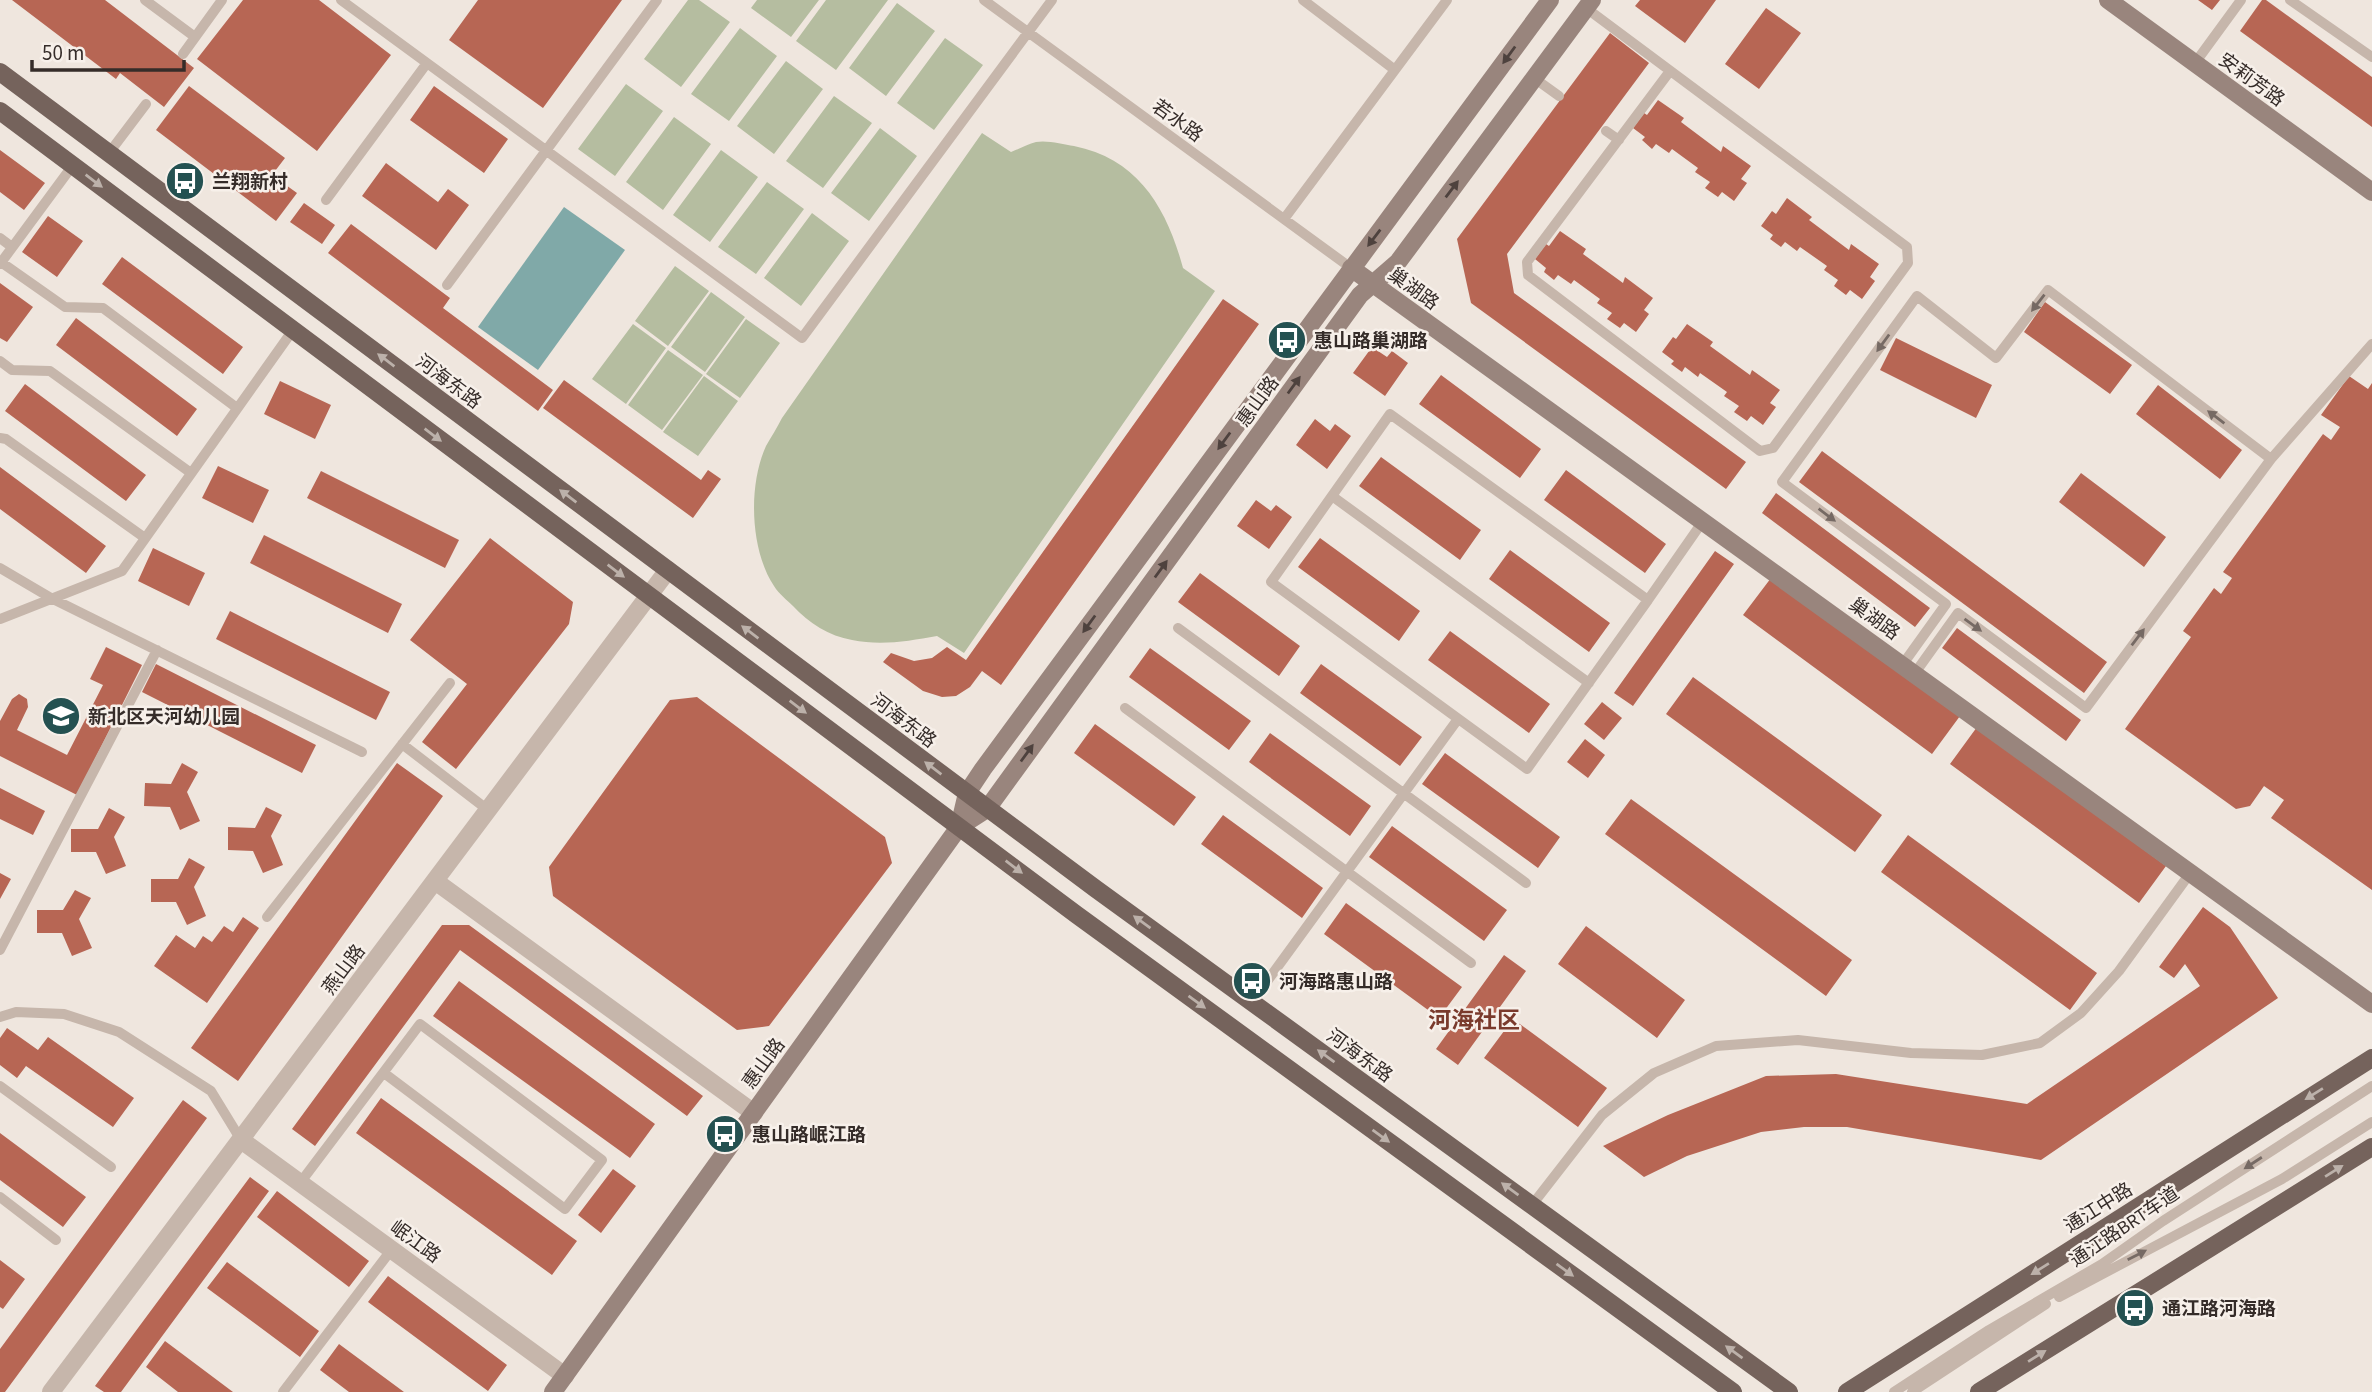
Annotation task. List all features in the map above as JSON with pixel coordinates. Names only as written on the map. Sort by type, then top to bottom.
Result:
[{"type":"main road","name":"河海东路","points":[[0,72],[988,809],[1789,1392]]},
{"type":"main road","points":[[0,111],[959,827],[1733,1392]]},
{"type":"main road","name":"通江中路","points":[[1847,1392],[2372,1058]]},
{"type":"main road","points":[[1979,1392],[2372,1147]]},
{"type":"street","name":"惠山路","points":[[553,1392],[959,827],[967,793],[1550,0]]},
{"type":"street","name":"安莉芳路","points":[[2108,0],[2372,192]]},
{"type":"street","name":"惠山路","points":[[959,827],[988,809],[1360,295],[1398,262],[1589,4]]},
{"type":"street","name":"巢湖路","points":[[1351,268],[2372,1004]]},
{"type":"street","name":"燕山路","points":[[51,1392],[668,570]]},
{"type":"street","points":[[435,881],[754,1113]]},
{"type":"street","name":"岷江路","points":[[241,1140],[565,1376]]},
{"type":"lane","points":[[145,0],[195,37]]},
{"type":"lane","points":[[183,54],[222,0]]},
{"type":"lane","points":[[341,0],[802,338],[1052,0]]},
{"type":"lane","points":[[447,285],[657,0]]},
{"type":"lane","name":"若水路","points":[[984,0],[1351,268]]},
{"type":"lane","points":[[1303,0],[1395,70]]},
{"type":"lane","points":[[1284,219],[1447,0]]},
{"type":"lane","points":[[2195,63],[2241,0]]},
{"type":"lane","points":[[2290,0],[2372,57]]},
{"type":"lane","points":[[1589,4],[1670,71],[1908,247],[1908,263],[1773,448],[1760,451],[1528,275],[1527,262],[1670,71]]},
{"type":"lane","points":[[327,200],[427,63]]},
{"type":"lane","points":[[1534,78],[1559,96]]},
{"type":"lane","points":[[109,153],[146,104]]},
{"type":"lane","points":[[1606,131],[1619,140]]},
{"type":"lane","points":[[72,165],[1,263],[65,307],[103,308],[237,408]]},
{"type":"lane","points":[[0,238],[12,247]]},
{"type":"lane","points":[[1909,669],[1946,604],[1782,482],[1917,296],[1996,358],[2048,290],[2271,459]]},
{"type":"lane","points":[[0,619],[122,571],[293,330]]},
{"type":"lane","points":[[1909,669],[1958,613],[2086,708],[2271,459],[2372,344]]},
{"type":"lane","points":[[0,361],[12,370],[50,371],[191,473]]},
{"type":"lane","points":[[1648,600],[1390,414],[1271,582],[1527,769],[1648,600],[1703,521]]},
{"type":"lane","points":[[0,439],[6,439],[145,538]]},
{"type":"lane","points":[[1332,496],[1589,683]]},
{"type":"lane","points":[[0,568],[51,598],[362,752]]},
{"type":"lane","points":[[1178,628],[1526,883]]},
{"type":"lane","points":[[0,950],[157,650]]},
{"type":"lane","points":[[267,917],[450,683]]},
{"type":"lane","points":[[1125,708],[1471,962]]},
{"type":"lane","points":[[1251,1002],[1458,719]]},
{"type":"lane","points":[[402,744],[488,810]]},
{"type":"lane","points":[[1532,1205],[1602,1115],[1654,1073],[1716,1046],[1798,1040],[1912,1053],[1982,1055],[2040,1043],[2081,1013],[2119,971],[2191,872]]},
{"type":"lane","points":[[0,1017],[16,1012],[64,1014],[119,1032],[211,1091],[241,1140]]},
{"type":"lane","points":[[300,1183],[383,1073],[420,1024],[602,1160],[565,1209],[383,1073]]},
{"type":"lane","points":[[0,1086],[111,1167]]},
{"type":"lane","name":"通江路BRT车道","points":[[1894,1392],[1989,1330],[2102,1264],[2163,1221],[2372,1086]]},
{"type":"lane","name":"通江路BRT车道","points":[[1912,1392],[2050,1302],[2282,1179],[2372,1122]]},
{"type":"lane","points":[[0,1197],[56,1240]]},
{"type":"lane","points":[[283,1392],[392,1249]]},
{"type":"green space","points":[[688,0],[699,0],[730,22],[681,87],[644,59]]},
{"type":"green space","points":[[757,0],[819,0],[791,37],[751,8]]},
{"type":"green space","points":[[826,0],[888,0],[836,70],[796,41]]},
{"type":"green space","points":[[897,3],[935,31],[886,96],[849,68]]},
{"type":"green space","points":[[740,28],[777,56],[729,121],[691,94]]},
{"type":"green space","points":[[945,38],[983,65],[934,130],[897,103]]},
{"type":"green space","points":[[786,61],[823,89],[774,154],[737,126]]},
{"type":"green space","points":[[626,84],[663,111],[615,176],[578,149]]},
{"type":"green space","points":[[834,96],[872,123],[823,188],[786,161]]},
{"type":"green space","points":[[674,117],[711,144],[663,210],[626,182]]},
{"type":"green space","points":[[880,128],[917,156],[869,221],[831,193]]},
{"type":"green space","points":[[982,133],[1011,152],[1036,142],[1050,142],[1074,146],[1116,162],[1133,175],[1159,207],[1183,268],[1215,291],[964,653],[937,636],[884,643],[844,638],[827,632],[806,618],[778,592],[766,571],[756,536],[754,517],[756,479],[760,462],[782,418]]},
{"type":"green space","points":[[721,150],[758,177],[710,242],[673,215]]},
{"type":"green space","points":[[767,182],[804,209],[756,274],[718,247]]},
{"type":"green space","points":[[812,213],[849,241],[801,306],[764,278]]},
{"type":"green space","points":[[675,266],[709,291],[668,346],[635,321]]},
{"type":"green space","points":[[711,292],[745,317],[705,372],[671,347]]},
{"type":"green space","points":[[746,319],[780,343],[740,398],[706,374]]},
{"type":"green space","points":[[633,324],[666,348],[626,404],[592,379]]},
{"type":"green space","points":[[668,350],[703,375],[662,430],[628,405]]},
{"type":"green space","points":[[704,376],[738,401],[698,456],[663,432]]},
{"type":"water","points":[[564,207],[625,250],[538,370],[478,327]]},
{"type":"building","points":[[12,0],[105,0],[194,68],[164,107],[120,73],[116,79]]},
{"type":"building","points":[[243,0],[319,0],[391,55],[317,151],[197,59]]},
{"type":"building","points":[[478,0],[622,0],[543,108],[449,40]]},
{"type":"building","points":[[1640,0],[1716,0],[1685,43],[1635,6]]},
{"type":"building","points":[[2198,0],[2220,0],[2212,10]]},
{"type":"building","points":[[2262,0],[2266,0],[2372,77],[2372,127],[2240,31]]},
{"type":"building","points":[[1766,8],[1801,33],[1759,89],[1725,64]]},
{"type":"building","points":[[1610,33],[1649,63],[1507,254],[1514,293],[1746,462],[1726,489],[1471,303],[1457,239]]},
{"type":"building","points":[[189,86],[285,158],[272,175],[297,193],[276,221],[156,130]]},
{"type":"building","points":[[434,86],[508,139],[484,173],[410,120]]},
{"type":"building","points":[[1658,100],[1684,118],[1681,122],[1721,152],[1723,146],[1751,166],[1741,179],[1747,183],[1734,201],[1722,192],[1718,197],[1705,188],[1710,182],[1695,172],[1698,168],[1672,149],[1669,153],[1656,144],[1652,149],[1642,140],[1645,137],[1633,128]]},
{"type":"building","points":[[0,150],[45,183],[24,210],[0,192]]},
{"type":"building","points":[[386,163],[438,202],[448,189],[469,205],[436,250],[362,196]]},
{"type":"building","points":[[1787,198],[1812,217],[1809,220],[1849,250],[1851,244],[1879,264],[1870,277],[1875,281],[1862,299],[1850,290],[1846,295],[1834,286],[1838,280],[1824,270],[1827,266],[1800,247],[1797,251],[1785,242],[1781,247],[1770,239],[1773,235],[1761,226],[1772,211],[1776,214]]},
{"type":"building","points":[[304,203],[335,225],[322,244],[290,222]]},
{"type":"building","points":[[48,216],[83,241],[57,277],[22,252]]},
{"type":"building","points":[[351,224],[450,298],[443,308],[553,390],[538,411],[328,253]]},
{"type":"building","points":[[1560,231],[1586,249],[1583,254],[1623,283],[1625,277],[1653,298],[1644,310],[1649,314],[1636,332],[1624,323],[1620,328],[1607,319],[1612,313],[1597,303],[1600,299],[1574,280],[1571,284],[1558,275],[1554,280],[1544,272],[1546,268],[1535,259]]},
{"type":"building","points":[[122,257],[243,347],[223,374],[102,284]]},
{"type":"building","points":[[0,283],[33,307],[7,342],[0,338]]},
{"type":"building","points":[[1223,299],[1259,324],[1001,685],[982,671],[970,687],[956,696],[942,697],[923,691],[883,662],[891,653],[914,661],[932,658],[947,647],[966,660]]},
{"type":"building","points":[[2045,302],[2132,365],[2110,394],[2024,332]]},
{"type":"building","points":[[76,318],[197,409],[177,436],[56,345]]},
{"type":"building","points":[[1687,324],[1713,342],[1710,346],[1750,375],[1752,370],[1780,390],[1770,403],[1776,407],[1763,425],[1751,416],[1747,421],[1734,412],[1739,406],[1724,396],[1727,392],[1700,373],[1698,377],[1685,367],[1682,372],[1671,364],[1674,361],[1662,352]]},
{"type":"building","points":[[1896,338],[1992,385],[1976,418],[1880,370]]},
{"type":"building","points":[[1372,347],[1387,357],[1392,351],[1408,363],[1385,396],[1353,373]]},
{"type":"building","points":[[1441,375],[1541,449],[1520,478],[1419,404]]},
{"type":"building","points":[[2349,376],[2368,389],[2372,383],[2372,890],[2271,818],[2284,800],[2264,786],[2250,806],[2236,809],[2125,729],[2191,637],[2183,631],[2214,588],[2221,594],[2232,578],[2223,572],[2323,434],[2331,440],[2340,427],[2321,415]]},
{"type":"building","points":[[564,380],[701,480],[708,470],[721,479],[693,518],[543,408]]},
{"type":"building","points":[[280,381],[331,405],[315,439],[264,414]]},
{"type":"building","points":[[25,384],[146,475],[126,501],[5,411]]},
{"type":"building","points":[[2158,385],[2242,450],[2220,479],[2136,414]]},
{"type":"building","points":[[1315,419],[1330,431],[1335,424],[1351,436],[1327,469],[1296,445]]},
{"type":"building","points":[[1822,451],[2107,662],[2084,693],[1799,482]]},
{"type":"building","points":[[1381,457],[1481,530],[1460,560],[1359,486]]},
{"type":"building","points":[[218,466],[269,490],[253,523],[202,498]]},
{"type":"building","points":[[0,467],[106,546],[86,573],[0,509]]},
{"type":"building","points":[[1566,470],[1666,544],[1645,573],[1544,500]]},
{"type":"building","points":[[321,471],[459,540],[445,568],[307,498]]},
{"type":"building","points":[[2081,473],[2166,537],[2144,567],[2059,502]]},
{"type":"building","points":[[1776,493],[1930,608],[1915,627],[1762,513]]},
{"type":"building","points":[[1256,500],[1271,511],[1276,505],[1292,517],[1269,549],[1237,526]]},
{"type":"building","points":[[264,535],[402,604],[388,633],[250,563]]},
{"type":"building","points":[[490,538],[573,602],[569,624],[456,769],[422,742],[467,684],[410,640]]},
{"type":"building","points":[[1320,538],[1420,611],[1399,641],[1298,567]]},
{"type":"building","points":[[153,548],[205,573],[189,606],[138,581]]},
{"type":"building","points":[[1510,550],[1610,623],[1589,652],[1489,579]]},
{"type":"building","points":[[1715,551],[1734,564],[1633,706],[1614,693]]},
{"type":"building","points":[[1200,573],[1300,646],[1279,676],[1178,602]]},
{"type":"building","points":[[1771,578],[1960,716],[1932,754],[1743,615]]},
{"type":"building","points":[[230,611],[390,692],[376,720],[216,639]]},
{"type":"building","points":[[1957,628],[2081,720],[2066,741],[1942,648]]},
{"type":"building","points":[[1450,631],[1550,704],[1529,733],[1428,660]]},
{"type":"building","points":[[106,647],[142,665],[77,795],[0,756],[0,721],[12,699],[19,694],[27,699],[28,707],[17,730],[67,755],[103,685],[90,679]]},
{"type":"building","points":[[1150,648],[1251,721],[1229,750],[1129,677]]},
{"type":"building","points":[[156,664],[316,745],[302,773],[142,692]]},
{"type":"building","points":[[1321,664],[1422,737],[1400,766],[1300,693]]},
{"type":"building","points":[[1693,677],[1882,815],[1855,852],[1666,714]]},
{"type":"building","points":[[697,697],[885,837],[892,863],[769,1026],[737,1030],[553,896],[549,867],[670,700]]},
{"type":"building","points":[[1602,702],[1622,718],[1604,740],[1584,724]]},
{"type":"building","points":[[1095,724],[1196,797],[1174,826],[1074,753]]},
{"type":"building","points":[[1977,727],[2166,866],[2139,903],[1950,764]]},
{"type":"building","points":[[1270,733],[1371,806],[1350,836],[1249,762]]},
{"type":"building","points":[[1585,739],[1605,755],[1588,778],[1567,762]]},
{"type":"building","points":[[1445,753],[1560,837],[1538,868],[1422,784]]},
{"type":"building","points":[[182,763],[198,772],[187,792],[200,821],[180,830],[170,807],[144,806],[145,783],[171,784]]},
{"type":"building","points":[[397,763],[443,796],[238,1081],[191,1048]]},
{"type":"building","points":[[0,788],[45,811],[33,835],[0,819]]},
{"type":"building","points":[[1631,799],[1852,960],[1826,996],[1605,834]]},
{"type":"building","points":[[266,807],[282,815],[271,836],[283,865],[263,873],[253,851],[228,850],[228,827],[255,828]]},
{"type":"building","points":[[109,808],[125,817],[114,837],[126,866],[106,874],[96,852],[71,852],[71,829],[98,829]]},
{"type":"building","points":[[1223,815],[1323,888],[1302,918],[1201,844]]},
{"type":"building","points":[[1392,826],[1507,910],[1484,941],[1369,857]]},
{"type":"building","points":[[1908,835],[2097,973],[2070,1010],[1881,872]]},
{"type":"building","points":[[189,858],[205,867],[194,887],[206,916],[187,925],[176,902],[151,902],[151,879],[178,879]]},
{"type":"building","points":[[0,873],[11,879],[0,899]]},
{"type":"building","points":[[75,890],[91,898],[79,919],[92,948],[72,956],[62,933],[37,933],[37,910],[63,910]]},
{"type":"building","points":[[1346,903],[1462,987],[1439,1018],[1324,934]]},
{"type":"building","points":[[2203,907],[2230,927],[2278,998],[2041,1160],[1847,1127],[1804,1127],[1761,1132],[1687,1156],[1644,1177],[1603,1146],[1668,1115],[1766,1076],[1836,1074],[2027,1104],[2200,986],[2185,964],[2174,978],[2159,967]]},
{"type":"building","points":[[243,917],[259,928],[207,1003],[154,966],[176,935],[195,948],[203,936],[212,942],[224,926],[233,932]]},
{"type":"building","points":[[442,925],[469,925],[703,1096],[687,1116],[460,950],[315,1146],[292,1129]]},
{"type":"building","points":[[1586,926],[1685,1000],[1657,1038],[1558,964]]},
{"type":"building","points":[[1504,955],[1526,971],[1458,1065],[1436,1049]]},
{"type":"building","points":[[459,981],[655,1124],[630,1158],[433,1016]]},
{"type":"building","points":[[1513,1019],[1607,1088],[1578,1127],[1484,1058]]},
{"type":"building","points":[[7,1028],[38,1050],[48,1037],[134,1098],[113,1127],[26,1066],[17,1078],[0,1065],[0,1038]]},
{"type":"building","points":[[381,1098],[577,1241],[552,1275],[356,1133]]},
{"type":"building","points":[[183,1100],[207,1118],[5,1392],[0,1392],[0,1349]]},
{"type":"building","points":[[0,1133],[86,1197],[63,1227],[0,1180]]},
{"type":"building","points":[[613,1169],[636,1186],[601,1233],[578,1215]]},
{"type":"building","points":[[250,1177],[269,1191],[121,1392],[104,1392],[95,1386]]},
{"type":"building","points":[[277,1191],[369,1261],[349,1287],[257,1217]]},
{"type":"building","points":[[0,1260],[25,1279],[3,1309],[0,1307]]},
{"type":"building","points":[[227,1262],[319,1331],[300,1357],[207,1288]]},
{"type":"building","points":[[388,1276],[507,1365],[488,1391],[368,1302]]},
{"type":"building","points":[[165,1341],[233,1392],[178,1392],[146,1367]]},
{"type":"building","points":[[339,1344],[404,1392],[349,1392],[320,1370]]},
{"type":"place","name":"兰翔新村","points":[[185,181]]},
{"type":"place","name":"惠山路巢湖路","points":[[1287,340]]},
{"type":"place","name":"新北区天河幼儿园","points":[[61,716]]},
{"type":"place","name":"河海路惠山路","points":[[1252,981]]},
{"type":"place","name":"惠山路岷江路","points":[[725,1134]]},
{"type":"place","name":"通江路河海路","points":[[2135,1308]]},
{"type":"district","name":"河海社区","points":[[1474,1020]]}]
